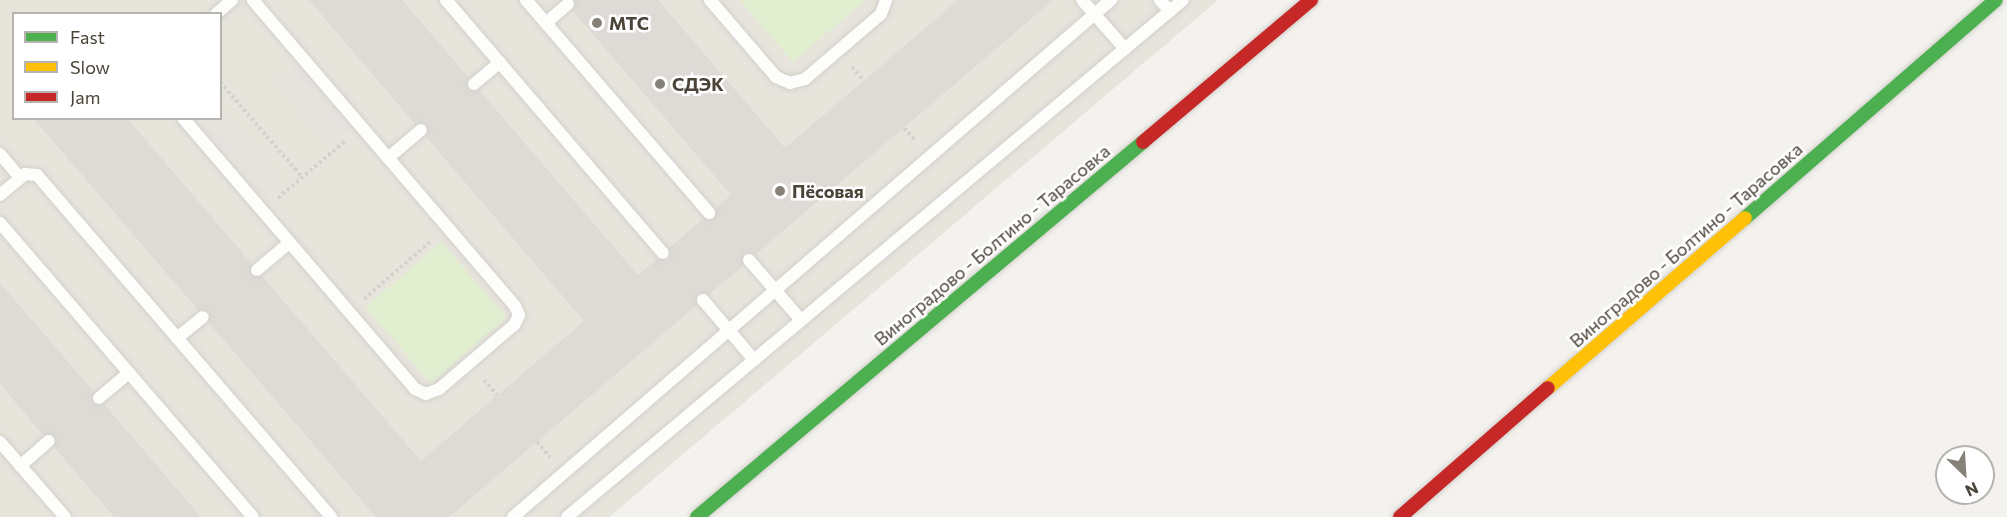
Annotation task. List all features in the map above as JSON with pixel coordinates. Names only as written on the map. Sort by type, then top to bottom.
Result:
[{"type":"main road","name":"Виноградово - Болтино - Тарасовка","points":[[696,517],[1311,0]]},
{"type":"main road","name":"Виноградово - Болтино - Тарасовка","points":[[1400,517],[1996,0]]},
{"type":"lane","points":[[218,12],[232,0]]},
{"type":"lane","points":[[185,120],[415,389],[426,394],[439,389],[514,325],[519,315],[515,306],[253,0]]},
{"type":"lane","points":[[446,0],[663,253]]},
{"type":"lane","points":[[526,0],[709,213]]},
{"type":"lane","points":[[710,0],[776,77],[790,83],[805,79],[881,14],[886,0]]},
{"type":"lane","points":[[1082,0],[1125,49]]},
{"type":"lane","points":[[513,517],[1111,0]]},
{"type":"lane","points":[[1160,0],[1170,11]]},
{"type":"lane","points":[[567,517],[1183,0]]},
{"type":"lane","points":[[546,23],[568,4]]},
{"type":"lane","points":[[474,84],[500,62]]},
{"type":"lane","points":[[388,158],[421,130]]},
{"type":"lane","points":[[0,154],[20,178]]},
{"type":"lane","points":[[0,195],[31,172],[37,175],[331,517]]},
{"type":"lane","points":[[0,223],[253,517]]},
{"type":"lane","points":[[257,270],[290,243]]},
{"type":"lane","points":[[749,260],[801,320]]},
{"type":"lane","points":[[703,300],[754,360]]},
{"type":"lane","points":[[177,338],[203,316]]},
{"type":"lane","points":[[99,398],[129,373]]},
{"type":"lane","points":[[20,466],[49,441]]},
{"type":"lane","points":[[0,442],[65,517]]},
{"type":"path","points":[[222,84],[302,177]]},
{"type":"path","points":[[263,211],[362,127]]},
{"type":"path","points":[[349,311],[448,227]]},
{"type":"shaded area","points":[[0,0],[1218,0],[609,517],[0,517]]},
{"type":"shaded area","points":[[296,65],[349,126],[330,143],[277,81]]},
{"type":"shaded area","points":[[222,110],[280,178],[261,194],[197,120],[222,120]]},
{"type":"green space","points":[[740,0],[864,0],[864,1],[793,62]]},
{"type":"green space","points":[[441,242],[507,317],[431,383],[366,308]]},
{"type":"building","points":[[309,0],[402,0],[469,78],[468,90],[479,90],[638,275],[657,259],[668,260],[669,248],[703,219],[714,220],[716,208],[731,195],[573,11],[575,0],[658,0],[785,148],[958,0],[1053,0],[755,255],[744,253],[743,266],[709,294],[697,294],[697,305],[449,517],[376,517],[209,323],[209,311],[198,310],[35,120],[129,120],[252,264],[251,276],[262,276],[421,461],[584,321],[426,137],[427,124],[415,124]]},
{"type":"building","points":[[0,283],[94,392],[93,404],[104,404],[201,517],[114,517],[54,447],[56,436],[43,435],[0,384]]},
{"type":"traffic: fast","points":[[1745,218],[1996,0]]},
{"type":"traffic: fast","points":[[697,517],[1143,142]]},
{"type":"traffic: slow","points":[[1548,388],[1745,218]]},
{"type":"traffic: jam","points":[[1143,142],[1311,0]]},
{"type":"traffic: jam","points":[[1400,517],[1548,388]]},
{"type":"place","name":"МТС","points":[[597,23]]},
{"type":"place","name":"СДЭК","points":[[660,84]]},
{"type":"place","name":"Пёсовая","points":[[780,191]]}]
